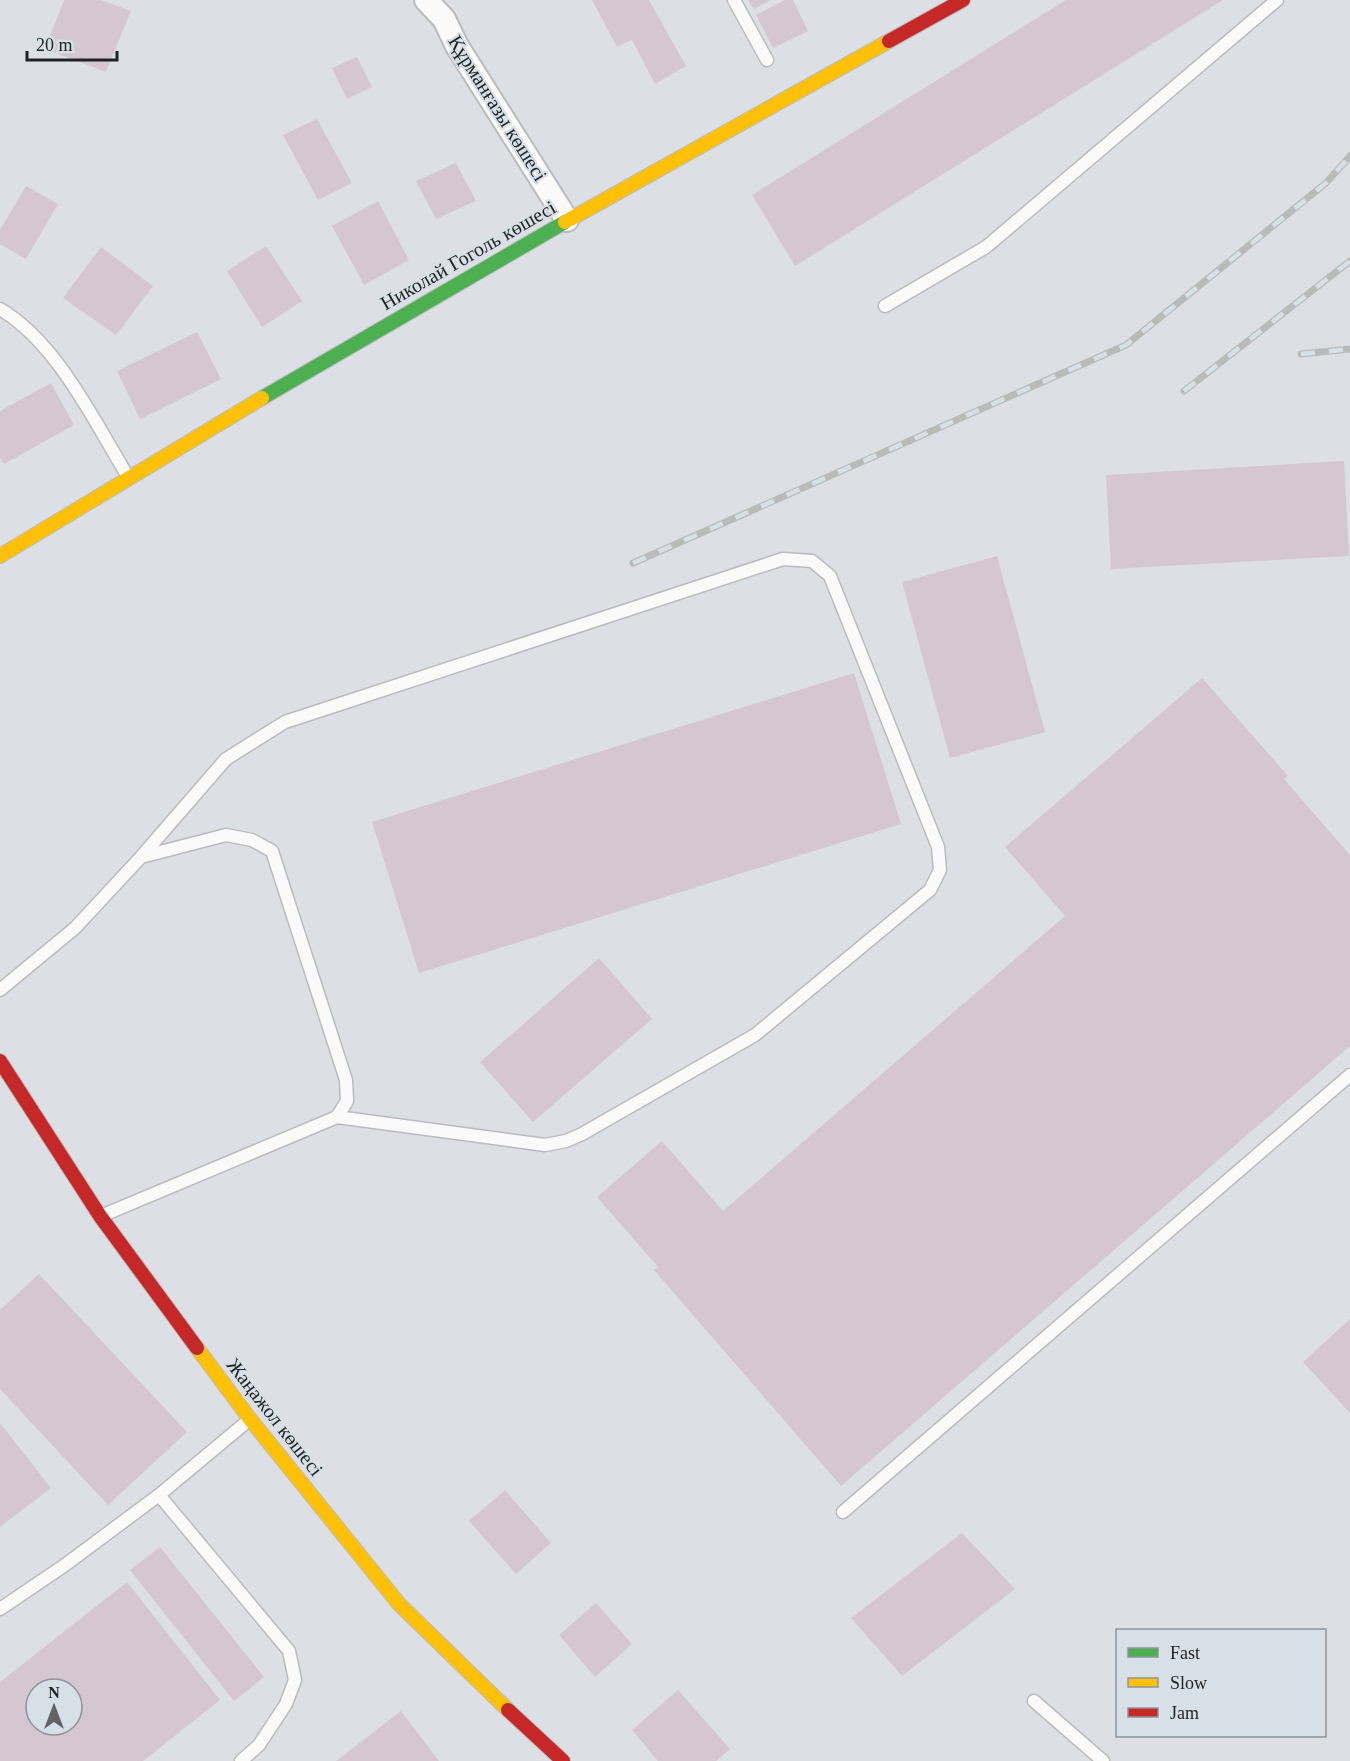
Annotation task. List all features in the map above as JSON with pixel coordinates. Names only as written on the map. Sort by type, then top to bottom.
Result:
[{"type":"street","name":"Құрманғазы көшесі","points":[[426,0],[444,19],[457,46],[567,220]]},
{"type":"street","name":"Николай Гоголь көшесі","points":[[0,556],[128,476],[567,220],[963,0]]},
{"type":"street","name":"Жаңажол көшесі","points":[[0,1061],[100,1216],[250,1419],[399,1605],[563,1761]]},
{"type":"lane","points":[[734,0],[767,60]]},
{"type":"lane","points":[[885,306],[986,247],[1277,0]]},
{"type":"lane","points":[[0,309],[16,319],[57,361],[128,476]]},
{"type":"lane","points":[[0,990],[75,928],[141,857],[226,759],[285,722],[783,559],[812,561],[830,576],[938,847],[940,870],[930,890],[754,1035],[582,1134],[545,1144],[337,1117],[100,1216]]},
{"type":"lane","points":[[141,857],[226,835],[252,840],[272,851],[346,1080],[347,1101],[337,1117]]},
{"type":"lane","points":[[843,1512],[1350,1075]]},
{"type":"lane","points":[[0,1609],[65,1565],[159,1495],[250,1419]]},
{"type":"lane","points":[[159,1495],[289,1651],[295,1680],[286,1704],[260,1744],[241,1761]]},
{"type":"lane","points":[[1034,1701],[1103,1761]]},
{"type":"building","points":[[64,0],[101,0],[131,11],[106,72],[45,49]]},
{"type":"building","points":[[592,0],[649,0],[686,66],[655,84],[632,40],[617,47]]},
{"type":"building","points":[[748,0],[771,0],[754,9]]},
{"type":"building","points":[[785,0],[793,0],[808,31],[773,48],[756,15]]},
{"type":"building","points":[[1066,0],[1223,0],[795,266],[752,195]]},
{"type":"building","points":[[357,57],[372,87],[347,99],[332,68]]},
{"type":"building","points":[[317,119],[352,183],[318,200],[283,135]]},
{"type":"building","points":[[456,163],[476,201],[436,219],[416,181]]},
{"type":"building","points":[[26,186],[58,204],[26,259],[0,244],[0,230]]},
{"type":"building","points":[[378,201],[409,260],[364,285],[332,226]]},
{"type":"building","points":[[266,246],[302,301],[262,327],[227,271]]},
{"type":"building","points":[[101,247],[153,286],[116,335],[63,298]]},
{"type":"building","points":[[197,332],[221,379],[140,419],[117,371]]},
{"type":"building","points":[[51,383],[74,425],[4,464],[0,458],[0,411]]},
{"type":"building","points":[[1344,461],[1349,556],[1111,569],[1106,475]]},
{"type":"building","points":[[997,556],[1045,732],[950,758],[902,582]]},
{"type":"building","points":[[854,673],[901,824],[419,973],[372,822]]},
{"type":"building","points":[[1202,678],[1288,776],[1284,779],[1350,855],[1350,1046],[841,1486],[654,1270],[658,1267],[597,1197],[662,1141],[723,1211],[1065,916],[1005,847]]},
{"type":"building","points":[[599,958],[652,1019],[533,1122],[480,1062]]},
{"type":"building","points":[[39,1274],[187,1432],[108,1505],[0,1389],[0,1310]]},
{"type":"building","points":[[1350,1319],[1350,1413],[1303,1362]]},
{"type":"building","points":[[0,1423],[51,1488],[0,1527]]},
{"type":"building","points":[[505,1490],[551,1543],[516,1574],[469,1521]]},
{"type":"building","points":[[962,1533],[1015,1589],[902,1676],[851,1618]]},
{"type":"building","points":[[160,1547],[264,1677],[234,1701],[130,1570]]},
{"type":"building","points":[[127,1582],[220,1700],[143,1761],[0,1761],[0,1682]]},
{"type":"building","points":[[596,1603],[632,1644],[595,1677],[559,1635]]},
{"type":"building","points":[[678,1690],[730,1749],[716,1761],[658,1761],[632,1730]]},
{"type":"building","points":[[401,1711],[439,1761],[336,1761]]},
{"type":"railway","points":[[633,563],[1126,345],[1326,183],[1350,156]]},
{"type":"railway","points":[[1184,391],[1350,261]]},
{"type":"railway","points":[[1301,354],[1350,349]]},
{"type":"traffic: fast","points":[[262,398],[565,222]]},
{"type":"traffic: slow","points":[[565,222],[889,41]]},
{"type":"traffic: slow","points":[[0,556],[262,398]]},
{"type":"traffic: slow","points":[[197,1348],[250,1419],[399,1604],[508,1710]]},
{"type":"traffic: jam","points":[[889,41],[963,0]]},
{"type":"traffic: jam","points":[[0,1061],[100,1216],[197,1348]]},
{"type":"traffic: jam","points":[[508,1710],[563,1761]]}]
